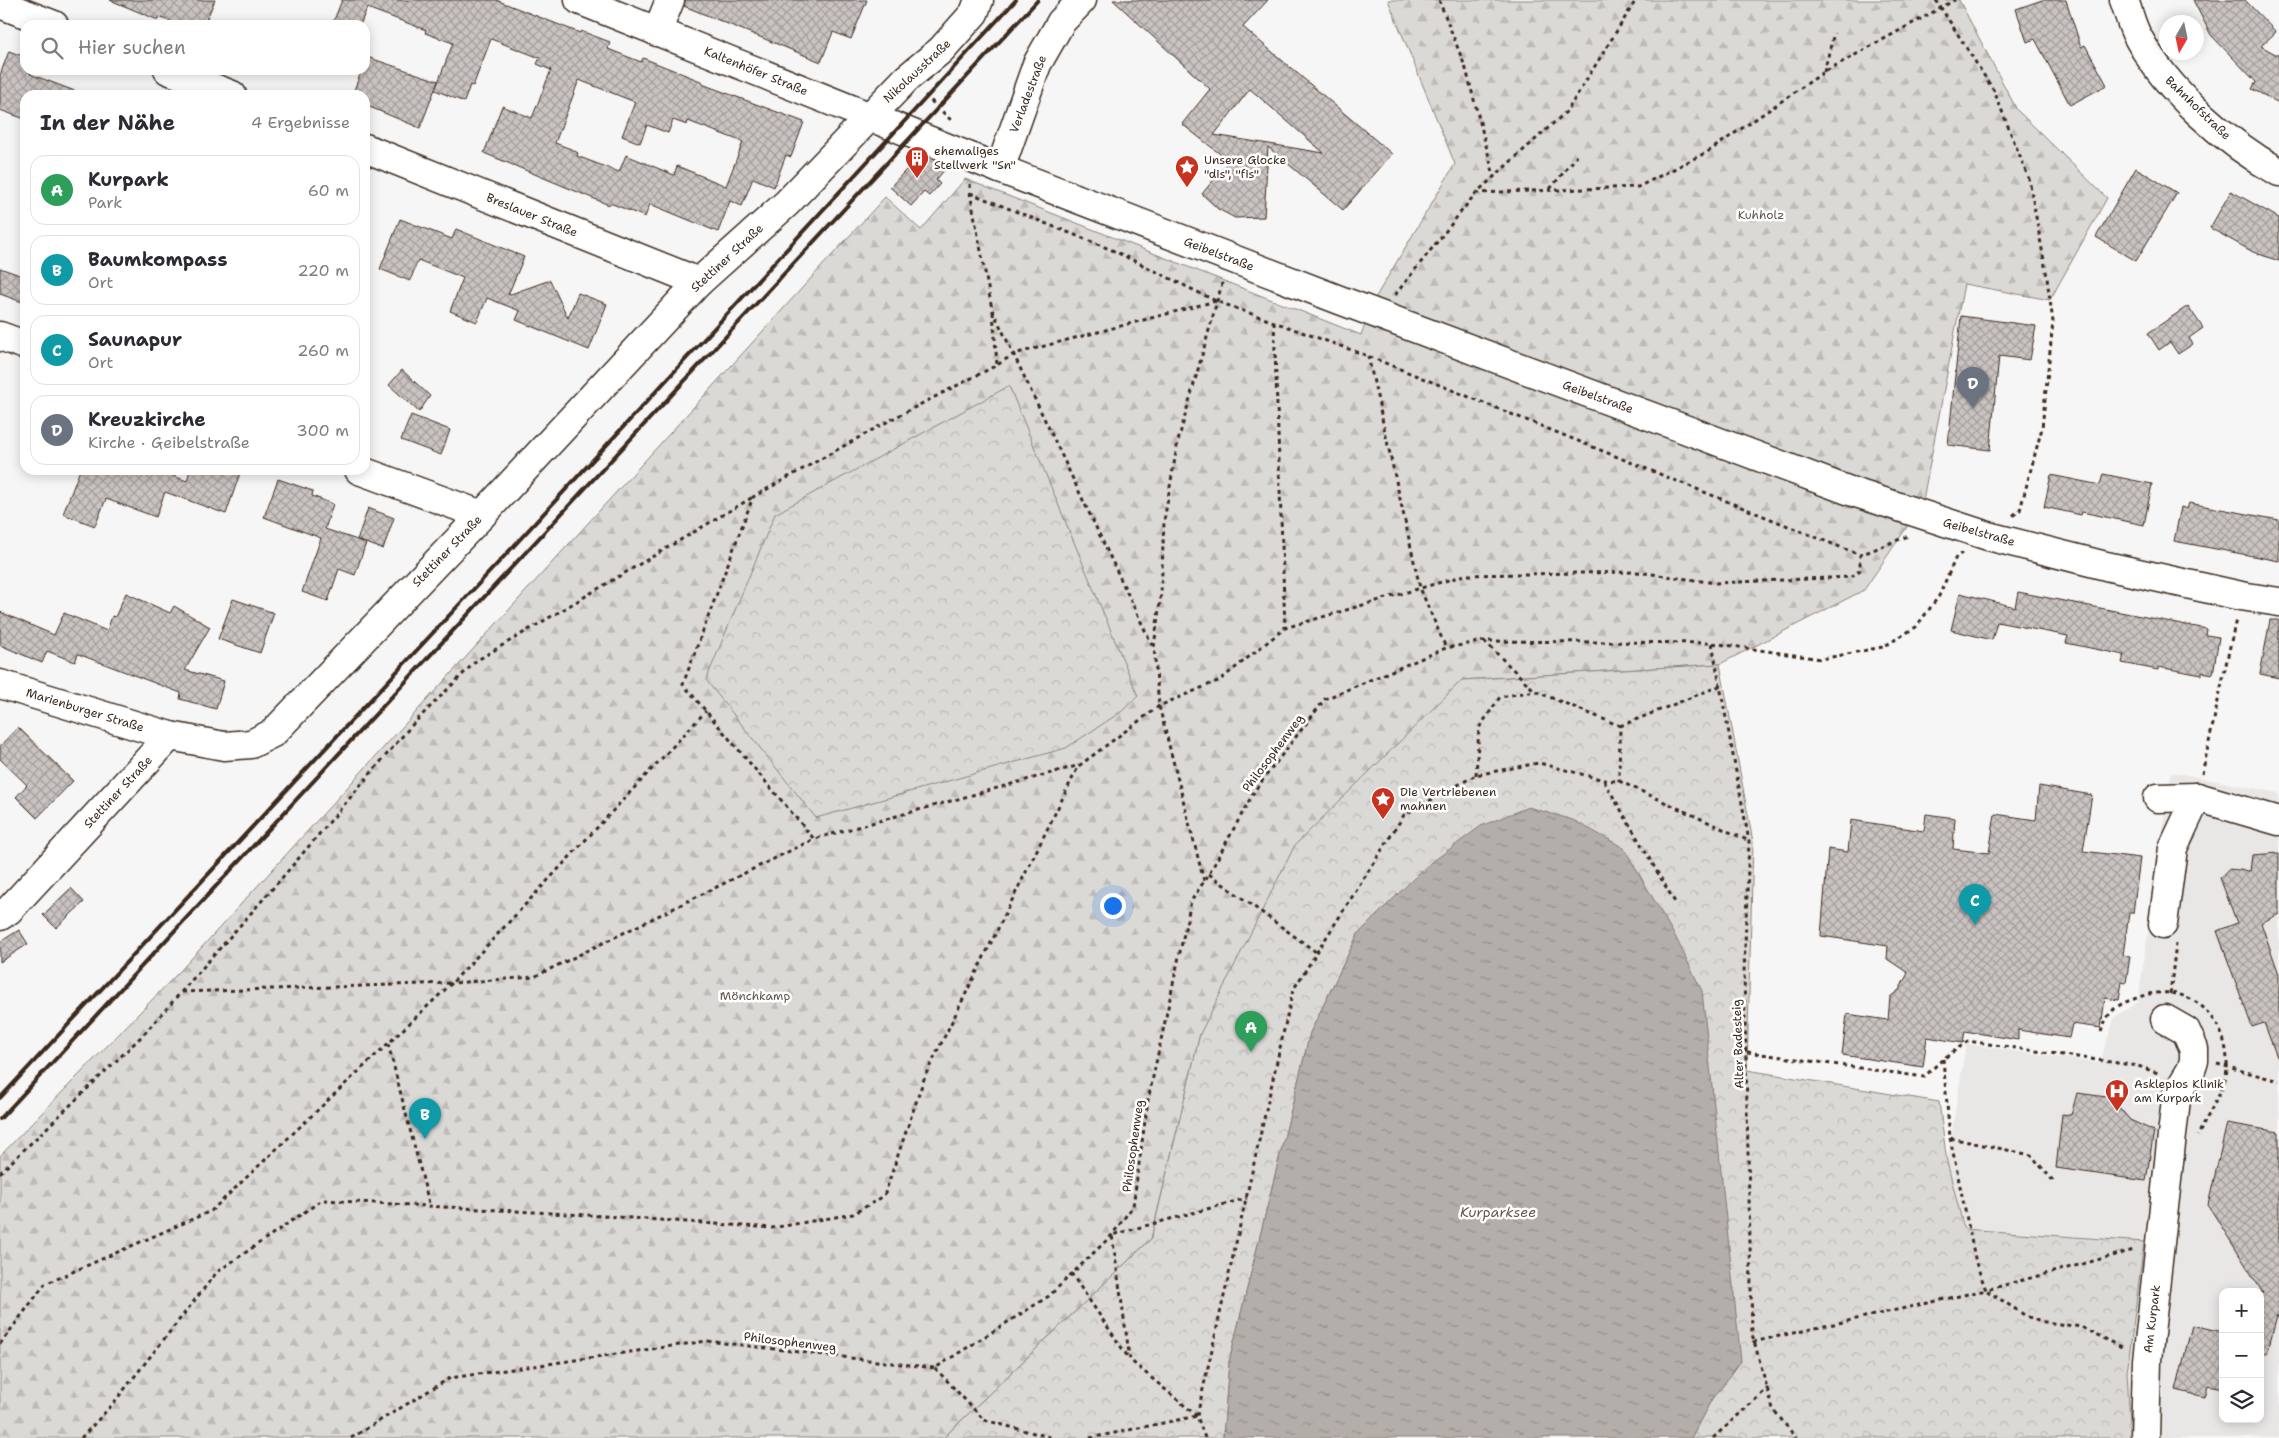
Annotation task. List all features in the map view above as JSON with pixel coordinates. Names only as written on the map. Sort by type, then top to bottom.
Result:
[{"type":"street","name":"Kaltenhöfer Straße","points":[[580,0],[932,141]]},
{"type":"street","points":[[657,32],[670,0]]},
{"type":"street","name":"Nikolausstraße","points":[[870,116],[907,78],[941,50],[974,13],[980,0]]},
{"type":"street","name":"Verladestraße","points":[[1000,169],[1037,64],[1061,22],[1082,0]]},
{"type":"street","name":"Bahnhofstraße","points":[[2124,0],[2138,39],[2167,80],[2231,140],[2261,162],[2279,172]]},
{"type":"street","points":[[0,4],[41,20]]},
{"type":"street","points":[[181,75],[219,90]]},
{"type":"street","name":"Stettiner Straße","points":[[3,910],[170,736],[224,746],[251,744],[273,733],[482,515],[699,282],[787,203],[870,116]]},
{"type":"street","name":"Geibelstraße","points":[[932,141],[1379,315],[1850,492],[1988,536],[2106,566],[2241,596],[2279,602]]},
{"type":"street","name":"Breslauer Straße","points":[[370,150],[699,282]]},
{"type":"street","points":[[0,336],[20,343]]},
{"type":"street","points":[[370,474],[482,515]]},
{"type":"street","name":"Marienburger Straße","points":[[0,684],[170,736]]},
{"type":"street","points":[[2158,798],[2197,797],[2279,822]]},
{"type":"street","points":[[2164,924],[2173,848],[2197,797]]},
{"type":"street","name":"Am Kurpark","points":[[2145,1438],[2147,1360],[2175,1108],[2177,1093],[2191,1070],[2194,1061],[2191,1040],[2186,1031],[2167,1009]]},
{"type":"path","points":[[1439,0],[1466,69],[1494,176]]},
{"type":"path","points":[[1379,315],[1476,193],[1568,111],[1636,0]]},
{"type":"path","name":"Philosophenweg","points":[[351,1438],[450,1378],[707,1341],[935,1368],[1049,1296],[1112,1235],[1133,1206],[1148,1100],[1191,901],[1255,790],[1325,700],[1446,648],[1484,641],[1712,642],[1821,659],[1883,647],[1916,627],[1939,596],[1956,557],[1988,536],[2020,510],[2042,428],[2053,322],[2030,179],[1994,91],[1940,10],[1936,0]]},
{"type":"path","points":[[1476,193],[1638,187],[1709,151],[1824,72],[1940,10],[1955,0]]},
{"type":"path","points":[[1824,72],[1834,33]]},
{"type":"path","points":[[907,78],[955,124]]},
{"type":"path","points":[[1550,190],[1577,156]]},
{"type":"path","points":[[970,177],[970,193],[992,309],[997,365]]},
{"type":"path","points":[[970,193],[1112,250],[1216,301],[1368,356],[1860,555],[1944,523]]},
{"type":"path","points":[[1204,881],[1159,706],[1154,647],[1161,594],[1164,521],[1177,450],[1216,301],[1231,258]]},
{"type":"path","points":[[0,1173],[123,1055],[182,992],[412,726],[476,661],[753,497],[892,418],[997,365],[1014,354],[1216,301]]},
{"type":"path","points":[[992,309],[1154,647]]},
{"type":"path","points":[[1274,322],[1285,628]]},
{"type":"path","points":[[1368,356],[1420,588],[1446,648]]},
{"type":"path","points":[[753,497],[683,684],[814,839]]},
{"type":"path","points":[[182,992],[452,983],[534,977],[814,839],[1080,765],[1159,706],[1220,680],[1285,628],[1465,575],[1638,572],[1716,583],[1852,577],[1860,570],[1860,555]]},
{"type":"path","points":[[2197,797],[2241,596]]},
{"type":"path","points":[[1484,641],[1535,691],[1620,726],[1722,685]]},
{"type":"path","name":"Alter Badesteig","points":[[1712,642],[1722,685],[1749,841],[1744,972],[1753,1342],[1773,1409],[1796,1438]]},
{"type":"path","points":[[1476,775],[1478,728],[1500,697],[1535,691]]},
{"type":"path","points":[[0,1344],[45,1284],[211,1211],[452,983],[706,711]]},
{"type":"path","points":[[1619,781],[1620,726]]},
{"type":"path","points":[[1197,1416],[1293,990],[1404,815],[1476,775],[1539,763],[1604,780],[1619,781],[1749,841]]},
{"type":"path","points":[[82,1438],[112,1406],[217,1272],[322,1200],[604,1216],[772,1228],[853,1214],[884,1196],[924,1076],[1080,765]]},
{"type":"path","points":[[1604,780],[1676,904]]},
{"type":"path","points":[[1208,874],[1316,952]]},
{"type":"path","points":[[2164,924],[2178,927],[2167,1009]]},
{"type":"path","points":[[1747,1052],[1924,1077],[1968,1041],[2138,1066],[2183,1081]]},
{"type":"path","points":[[388,1044],[430,1207]]},
{"type":"path","points":[[1944,1059],[1950,1138],[1976,1264],[1986,1290],[2026,1316],[2038,1321],[2081,1327],[2147,1360]]},
{"type":"path","points":[[2218,1064],[2279,1081]]},
{"type":"path","points":[[1950,1138],[2031,1155],[2055,1184]]},
{"type":"path","points":[[1130,1360],[1112,1235],[1247,1198]]},
{"type":"path","points":[[1753,1342],[1986,1290],[2161,1242]]},
{"type":"path","points":[[1071,1273],[1130,1360],[1197,1416],[1205,1438]]},
{"type":"path","points":[[935,1368],[984,1420],[1053,1438]]},
{"type":"path","points":[[1713,1438],[1768,1388]]},
{"type":"path","points":[[1090,1438],[1197,1416]]},
{"type":"shaded area","name":"Asklepios Klinik am Kurpark","points":[[2171,772],[2279,793],[2279,1438],[2131,1438],[2127,1372],[2144,1242],[1964,1229],[1947,1162],[1966,1044],[2099,1063],[2115,1017],[2138,1002]]},
{"type":"green space","name":"Mönchkamp","points":[[1388,0],[1959,0],[2017,110],[2107,198],[2050,300],[1964,284],[1922,505],[1864,590],[1720,664],[1462,680],[1200,1034],[1151,1239],[943,1438],[0,1438],[0,1156],[181,970],[885,197],[921,230],[965,179],[1361,335],[1374,300],[1455,164]]},
{"type":"green space","points":[[1009,386],[1138,696],[1121,712],[1066,748],[816,818],[706,680],[775,514]]},
{"type":"green space","points":[[1720,664],[1753,842],[1747,1070],[1939,1102],[1947,1162],[1964,1229],[2144,1242],[2127,1372],[2131,1438],[1691,1438],[1709,1404],[1741,1361],[1358,934],[1310,1033],[1229,1362],[1223,1438],[943,1438],[1151,1239],[1200,1034],[1295,845],[1462,680]]},
{"type":"water","name":"Kurparksee","points":[[1528,807],[1573,820],[1624,848],[1676,938],[1702,991],[1741,1361],[1709,1404],[1691,1438],[1223,1438],[1229,1362],[1310,1033],[1358,934],[1424,868],[1481,826]]},
{"type":"building","points":[[110,0],[215,0],[206,20],[166,20],[159,17],[158,20]]},
{"type":"building","points":[[342,0],[496,0],[580,33],[581,31],[610,42],[608,49],[641,62],[643,58],[703,82],[702,84],[804,122],[791,157],[786,155],[774,187],[753,178],[742,206],[730,201],[718,232],[650,204],[645,217],[610,203],[609,205],[484,153],[502,106],[532,118],[551,70],[537,64],[540,58],[491,39],[473,86],[470,85],[464,102],[435,90],[453,43],[425,33],[426,30],[367,8],[362,20],[334,20]],"holes":[[[579,80],[635,102],[622,136],[640,143],[647,125],[668,133],[673,120],[687,125],[688,121],[743,142],[726,186],[677,166],[674,175],[626,155],[619,172],[577,156],[578,153],[555,143]]]},
{"type":"building","points":[[685,0],[867,0],[851,39],[833,32],[821,62],[684,6]]},
{"type":"building","points":[[1113,0],[1268,0],[1243,27],[1392,154],[1343,210],[1268,147],[1264,217],[1235,218],[1218,209],[1202,194],[1229,161],[1182,124],[1210,89]],"holes":[[[1250,89],[1324,153],[1214,135]]]},
{"type":"building","points":[[2042,0],[2066,0],[2081,47],[2085,45],[2107,85],[2070,105],[2035,39],[2027,42],[2016,9]]},
{"type":"building","points":[[2193,0],[2245,0],[2276,32],[2261,46],[2279,56],[2279,103],[2252,89],[2256,82],[2211,35],[2204,21],[2204,15],[2201,15]]},
{"type":"building","points":[[9,51],[20,55],[20,75],[33,75],[72,90],[20,90],[20,117],[0,110],[0,75]]},
{"type":"building","points":[[370,58],[438,81],[420,128],[370,107],[370,90],[354,90],[360,75],[370,75]]},
{"type":"building","name":"ehemaliges Stellwerk \"Sn\"","points":[[921,154],[937,160],[946,168],[936,180],[940,184],[929,196],[924,192],[911,206],[890,187]]},
{"type":"building","points":[[2136,168],[2177,193],[2136,261],[2096,237]]},
{"type":"building","points":[[2231,191],[2279,218],[2279,261],[2253,252],[2210,228]]},
{"type":"building","points":[[400,219],[452,239],[456,229],[524,257],[508,295],[550,280],[568,318],[578,293],[607,304],[589,350],[516,320],[520,311],[487,298],[477,322],[450,311],[463,278],[418,260],[410,281],[380,269]]},
{"type":"building","points":[[0,268],[20,275],[20,301],[0,294]]},
{"type":"building","points":[[2188,306],[2203,328],[2189,338],[2193,344],[2178,354],[2170,342],[2159,350],[2148,333]]},
{"type":"building","points":[[1961,316],[2036,326],[2030,360],[1999,356],[1990,450],[1948,445]]},
{"type":"building","points":[[402,370],[430,396],[419,412],[389,385]]},
{"type":"building","points":[[411,415],[450,430],[441,455],[401,440]]},
{"type":"building","points":[[2103,474],[2152,484],[2144,525],[2082,512],[2081,515],[2044,507],[2051,475],[2100,485]]},
{"type":"building","points":[[78,475],[171,475],[187,481],[189,475],[239,475],[226,514],[165,492],[156,517],[106,499],[95,526],[63,514]]},
{"type":"building","points":[[278,479],[313,491],[312,496],[333,504],[325,529],[366,543],[355,575],[339,569],[328,601],[302,592],[321,538],[264,517]]},
{"type":"building","points":[[2189,503],[2279,520],[2279,561],[2174,541],[2181,507],[2187,509]]},
{"type":"building","points":[[368,508],[394,518],[383,549],[357,540]]},
{"type":"building","points":[[2018,592],[2207,629],[2206,635],[2219,637],[2213,674],[2202,672],[2202,675],[2158,667],[2158,670],[2122,663],[2124,655],[2066,643],[2068,636],[1997,622],[1992,640],[1951,630],[1960,593],[2015,607]]},
{"type":"building","points":[[126,593],[170,613],[174,606],[210,627],[185,670],[224,681],[216,709],[180,699],[181,693],[78,654],[75,662],[47,651],[42,663],[0,645],[0,612],[54,635],[64,613],[107,631],[112,616],[115,617]]},
{"type":"building","points":[[233,599],[274,613],[260,653],[218,639]]},
{"type":"building","points":[[2270,620],[2279,620],[2279,678],[2260,674]]},
{"type":"building","points":[[18,727],[73,781],[37,818],[16,797],[27,785],[0,759],[0,746]]},
{"type":"building","points":[[2039,786],[2092,795],[2083,851],[2140,858],[2133,913],[2129,913],[2123,955],[2130,956],[2126,983],[2122,982],[2119,1000],[2105,998],[2101,1028],[2072,1024],[2069,1038],[2018,1030],[2018,1040],[1965,1031],[1963,1043],[1927,1037],[1923,1067],[1842,1055],[1847,1014],[1888,1020],[1890,997],[1899,990],[1908,973],[1887,959],[1888,946],[1821,936],[1828,849],[1848,852],[1851,820],[1924,831],[1926,814],[1955,818],[1953,849],[1989,853],[1995,814],[2036,820]]},
{"type":"building","points":[[2279,853],[2279,914],[2261,923],[2279,974],[2279,1057],[2277,1057],[2264,1023],[2252,1027],[2217,931],[2237,923],[2220,878],[2228,869],[2250,871],[2252,855]]},
{"type":"building","points":[[71,888],[84,902],[56,928],[43,915]]},
{"type":"building","points":[[19,930],[28,944],[0,962],[0,942]]},
{"type":"building","points":[[2077,1093],[2114,1098],[2130,1120],[2154,1131],[2146,1181],[2056,1168],[2062,1114],[2071,1115]]},
{"type":"building","points":[[2227,1123],[2279,1132],[2279,1318],[2277,1315],[2267,1354],[2264,1354],[2264,1288],[2260,1288],[2208,1205]]},
{"type":"building","points":[[2192,1325],[2219,1331],[2219,1387],[2208,1385],[2205,1397],[2176,1390]]},
{"type":"railway","points":[[0,1098],[511,549],[1016,0]]},
{"type":"railway","points":[[0,1119],[1038,0]]},
{"type":"place","name":"ehemaliges Stellwerk \"Sn\"","points":[[917,179]]},
{"type":"place","name":"Unsere Glocke \"dis\", \"fis\"","points":[[1187,188]]},
{"type":"place","name":"Kreuzkirche","points":[[1973,408]]},
{"type":"place","name":"Die Vertriebenen mahnen","points":[[1383,820]]},
{"type":"place","name":"Saunapur","points":[[1975,925]]},
{"type":"place","name":"Kurpark","points":[[1251,1052]]},
{"type":"place","name":"Asklepios Klinik am Kurpark","points":[[2117,1112]]},
{"type":"place","name":"Baumkompass","points":[[425,1139]]},
{"type":"park label","name":"Kuhholz","points":[[1761,215]]}]
